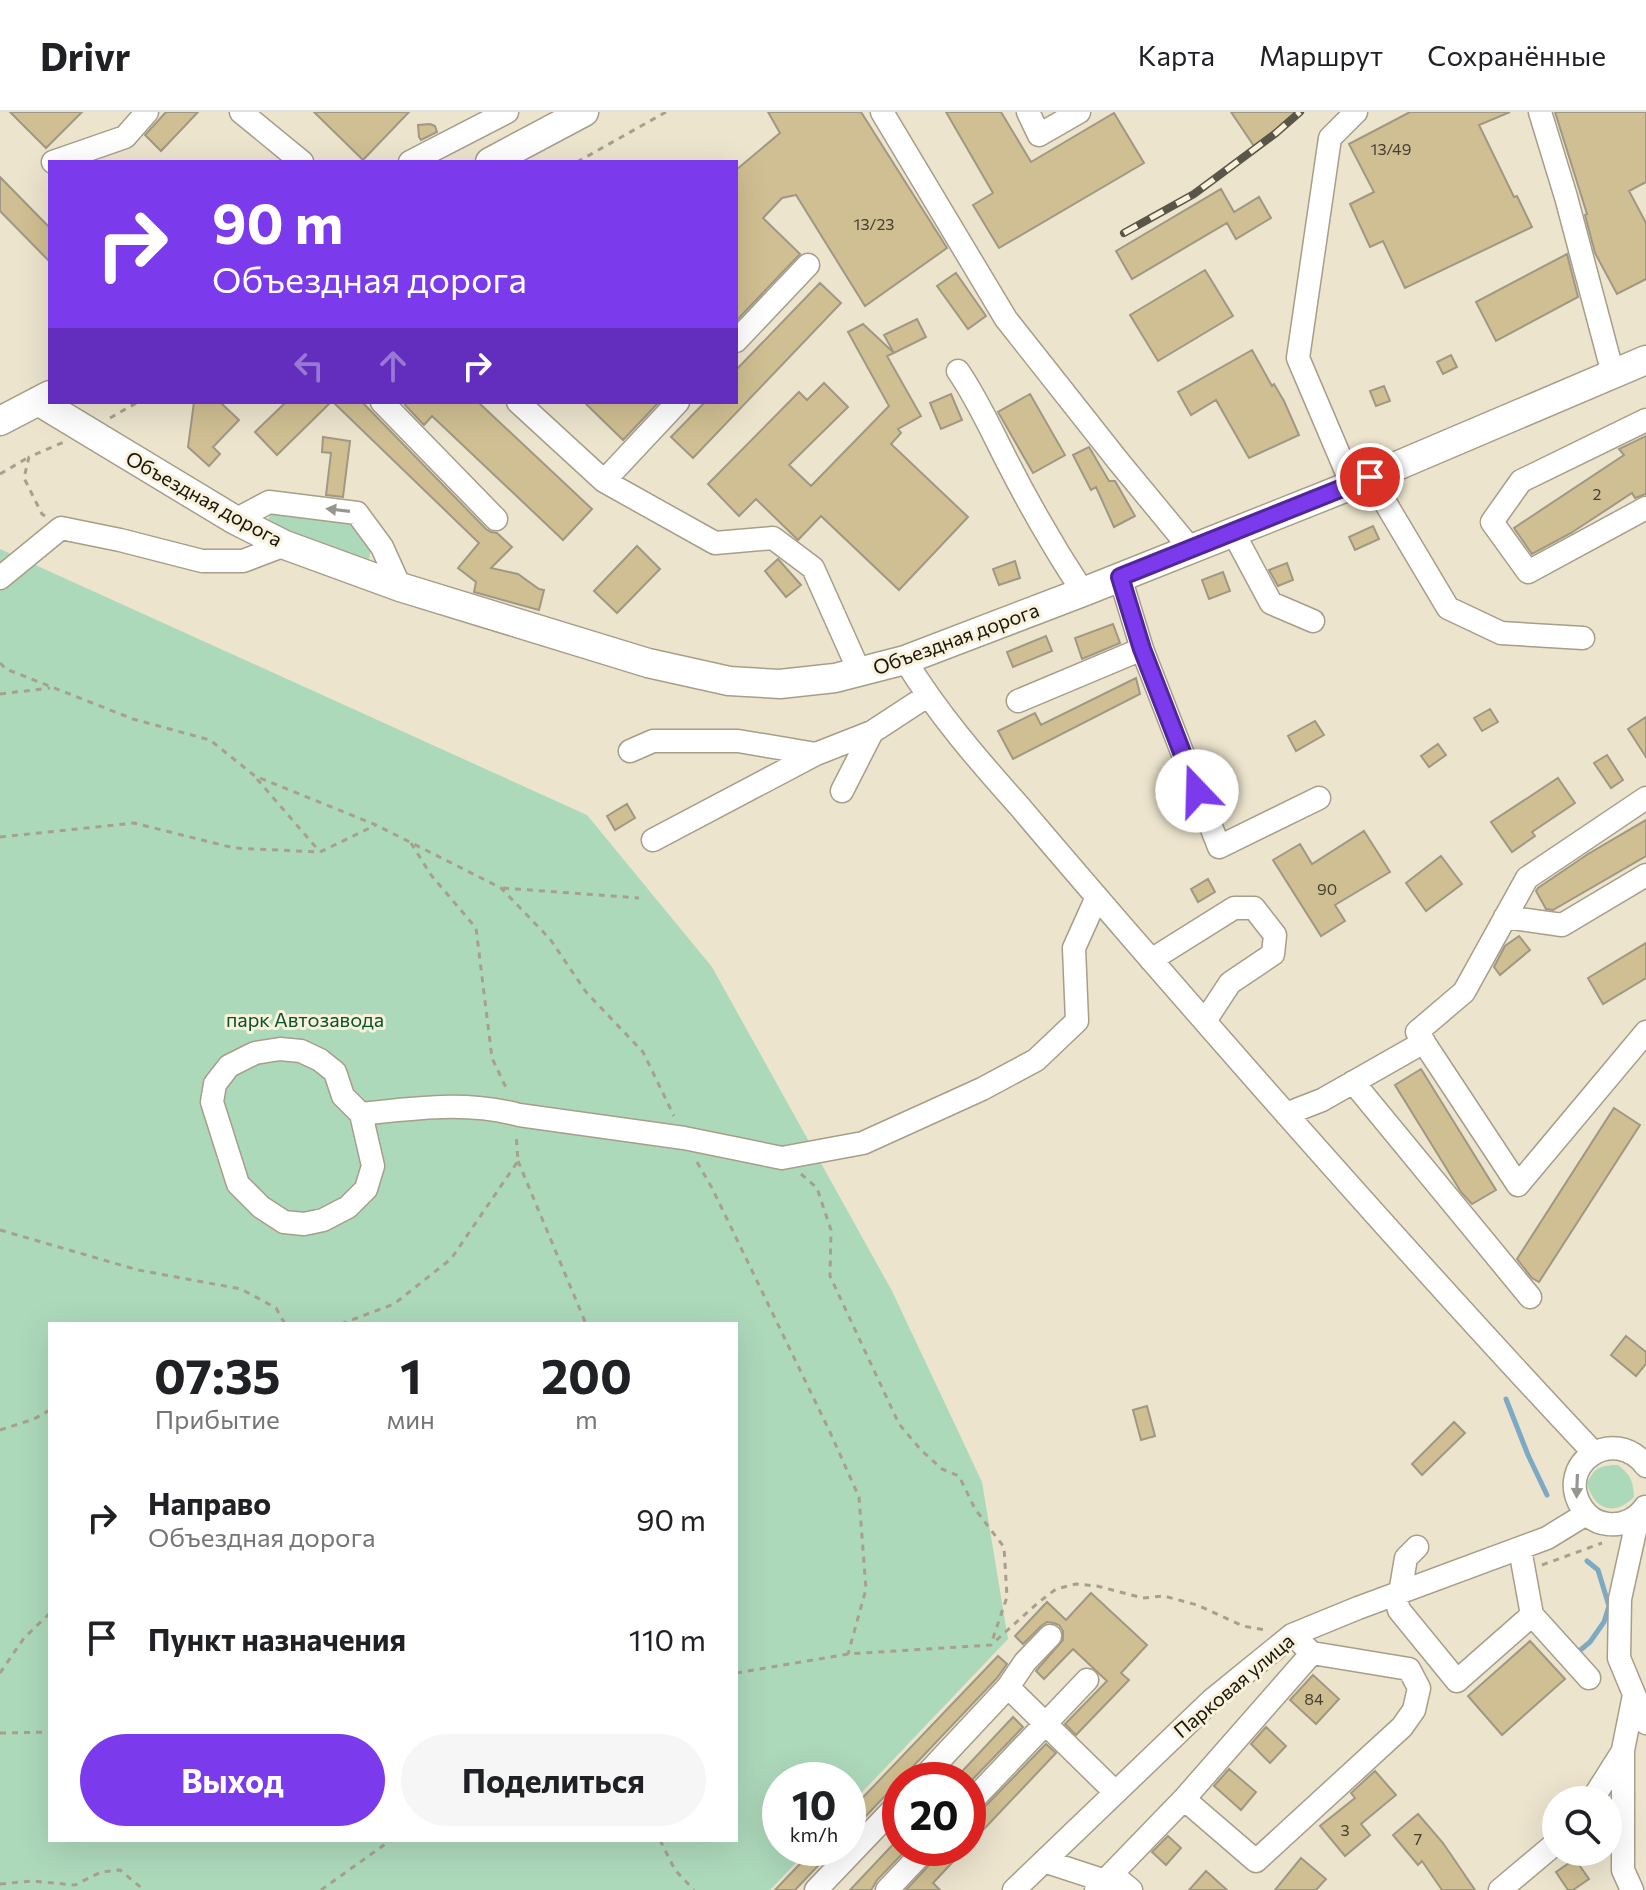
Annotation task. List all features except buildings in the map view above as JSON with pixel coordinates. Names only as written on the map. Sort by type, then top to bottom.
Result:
[{"type":"main road","points":[[494,160],[584,112]]},
{"type":"main road","name":"Объездная дорога","points":[[52,404],[87,432],[235,520],[285,545],[400,587],[648,663],[729,681],[780,684],[819,681],[905,660],[1361,481],[1646,360]]},
{"type":"main road","points":[[0,421],[44,398]]},
{"type":"street","points":[[59,160],[125,137],[147,112]]},
{"type":"street","points":[[241,112],[300,160]]},
{"type":"street","points":[[414,160],[507,112]]},
{"type":"street","points":[[882,112],[1006,319],[1190,548]]},
{"type":"street","points":[[1028,112],[1039,135],[1079,112]]},
{"type":"street","points":[[1356,112],[1330,138],[1298,358],[1361,481],[1448,608],[1501,633],[1583,638]]},
{"type":"street","points":[[1540,112],[1613,374]]},
{"type":"street","points":[[738,339],[808,265]]},
{"type":"street","points":[[958,371],[975,396],[1053,546],[1083,592]]},
{"type":"street","points":[[384,404],[496,519]]},
{"type":"street","points":[[522,404],[604,481],[715,543],[773,538],[813,568],[860,673]]},
{"type":"street","points":[[604,481],[676,404]]},
{"type":"street","points":[[1646,420],[1521,481],[1492,522],[1528,572],[1646,508]]},
{"type":"street","points":[[235,520],[269,502],[357,513],[382,547],[400,587]]},
{"type":"street","points":[[0,578],[61,528],[202,561],[243,561],[285,545]]},
{"type":"street","points":[[1233,532],[1271,603],[1313,621]]},
{"type":"street","points":[[1120,577],[1142,649],[1219,847],[1319,798]]},
{"type":"street","points":[[1018,701],[1142,649]]},
{"type":"street","points":[[905,660],[927,696],[968,748],[1151,960],[1286,1114],[1593,1452]]},
{"type":"street","points":[[653,840],[816,754],[872,732],[927,696]]},
{"type":"street","points":[[842,791],[872,732]]},
{"type":"street","points":[[630,751],[653,741],[738,741],[816,754]]},
{"type":"street","points":[[1646,798],[1527,878],[1464,992],[1417,1032],[1518,1185],[1646,1032]]},
{"type":"street","points":[[1505,917],[1562,925],[1646,875]]},
{"type":"street","points":[[361,1114],[429,1106],[502,1111],[684,1138],[782,1158],[863,1143],[982,1089],[1036,1060],[1077,1021],[1074,948],[1097,897]]},
{"type":"street","points":[[1151,960],[1234,908],[1254,908],[1275,935],[1273,954],[1230,983],[1205,1021]]},
{"type":"street","points":[[1286,1114],[1322,1100],[1424,1042]]},
{"type":"street","points":[[280,1049],[301,1051],[335,1072],[343,1096],[361,1114],[373,1166],[366,1189],[348,1207],[323,1220],[304,1224],[284,1222],[261,1207],[238,1184],[212,1102],[215,1084],[229,1066],[255,1053],[280,1049]]},
{"type":"street","points":[[1353,1082],[1530,1297]]},
{"type":"street","points":[[1643,1455],[1608,1447],[1593,1452],[1581,1464],[1574,1481],[1576,1499],[1586,1514],[1596,1521],[1620,1524],[1631,1520],[1643,1509]]},
{"type":"street","points":[[1643,1509],[1620,1599],[1619,1658],[1646,1723]]},
{"type":"street","name":"Парковая улица","points":[[1014,1890],[1212,1700],[1301,1643],[1397,1594],[1547,1538],[1586,1514]]},
{"type":"street","points":[[1417,1547],[1406,1558],[1397,1594],[1399,1610],[1457,1681],[1532,1615]]},
{"type":"street","points":[[1520,1549],[1532,1615],[1589,1678]]},
{"type":"street","points":[[938,1762],[1008,1687],[1025,1662],[1050,1636]]},
{"type":"street","points":[[1100,1886],[1184,1799],[1301,1643],[1409,1669],[1419,1688],[1414,1710],[1402,1727],[1256,1861],[1184,1799]]},
{"type":"street","points":[[986,1786],[1087,1680]]},
{"type":"street","points":[[1008,1687],[1115,1792]]},
{"type":"street","points":[[1632,1890],[1623,1870],[1623,1750],[1634,1695]]},
{"type":"street","points":[[1601,1786],[1623,1750]]},
{"type":"street","points":[[816,1890],[882,1821]]},
{"type":"street","points":[[1500,1890],[1542,1855]]},
{"type":"street","points":[[1044,1861],[1100,1886],[1119,1880],[1131,1890]]},
{"type":"street","points":[[887,1890],[910,1866]]},
{"type":"path","points":[[581,160],[666,112]]},
{"type":"path","points":[[0,474],[29,457],[87,432],[135,404]]},
{"type":"path","points":[[29,457],[24,478],[42,514],[61,528]]},
{"type":"path","points":[[0,663],[6,669],[133,719],[210,740],[255,776],[320,852]]},
{"type":"path","points":[[0,694],[54,688]]},
{"type":"path","points":[[255,776],[376,825],[501,888],[550,939],[586,992],[643,1052],[712,1188],[859,1497],[866,1589],[848,1654]]},
{"type":"path","points":[[0,837],[134,823],[234,848],[320,852],[376,825]]},
{"type":"path","points":[[410,842],[431,875],[476,928],[492,1058],[519,1115],[515,1131],[518,1161],[585,1322]]},
{"type":"path","points":[[501,888],[639,898]]},
{"type":"path","points":[[782,1158],[817,1188],[831,1230],[830,1276],[899,1424],[942,1469],[959,1476],[975,1509],[1004,1547],[1007,1597],[991,1645]]},
{"type":"path","points":[[346,1322],[394,1304],[451,1259],[518,1161]]},
{"type":"path","points":[[0,1230],[138,1270],[241,1289],[276,1308],[284,1322]]},
{"type":"path","points":[[0,1430],[48,1411]]},
{"type":"path","points":[[738,1673],[848,1654],[991,1645],[1056,1589],[1076,1584],[1143,1598],[1164,1596],[1197,1605],[1243,1626],[1301,1643]]},
{"type":"path","points":[[0,1673],[24,1638],[48,1615]]},
{"type":"path","points":[[0,1733],[48,1732]]},
{"type":"path","points":[[321,1890],[388,1842]]},
{"type":"path","points":[[661,1842],[675,1870],[694,1890]]},
{"type":"path","points":[[0,1884],[32,1881],[75,1885],[101,1872],[120,1870],[144,1890]]},
{"type":"green space","points":[[273,511],[342,516],[371,548],[369,559],[267,521]]},
{"type":"green space","name":"парк Автозавода","points":[[0,549],[587,815],[712,967],[892,1291],[982,1482],[1008,1639],[891,1762],[882,1762],[882,1771],[866,1788],[866,1762],[762,1762],[762,1866],[793,1866],[770,1890],[0,1890]]},
{"type":"green space","points":[[1618,1465],[1629,1475],[1634,1497],[1619,1507],[1606,1508],[1594,1499],[1587,1483],[1596,1470]]},
{"type":"waterway","points":[[1506,1399],[1547,1495]]},
{"type":"waterway","points":[[1578,1652],[1590,1642],[1604,1622],[1609,1606],[1598,1570],[1587,1561]]},
{"type":"railway","points":[[1124,233],[1194,194],[1300,112]]},
{"type":"route","points":[[1197,791],[1142,649],[1120,577],[1370,477]]}]
